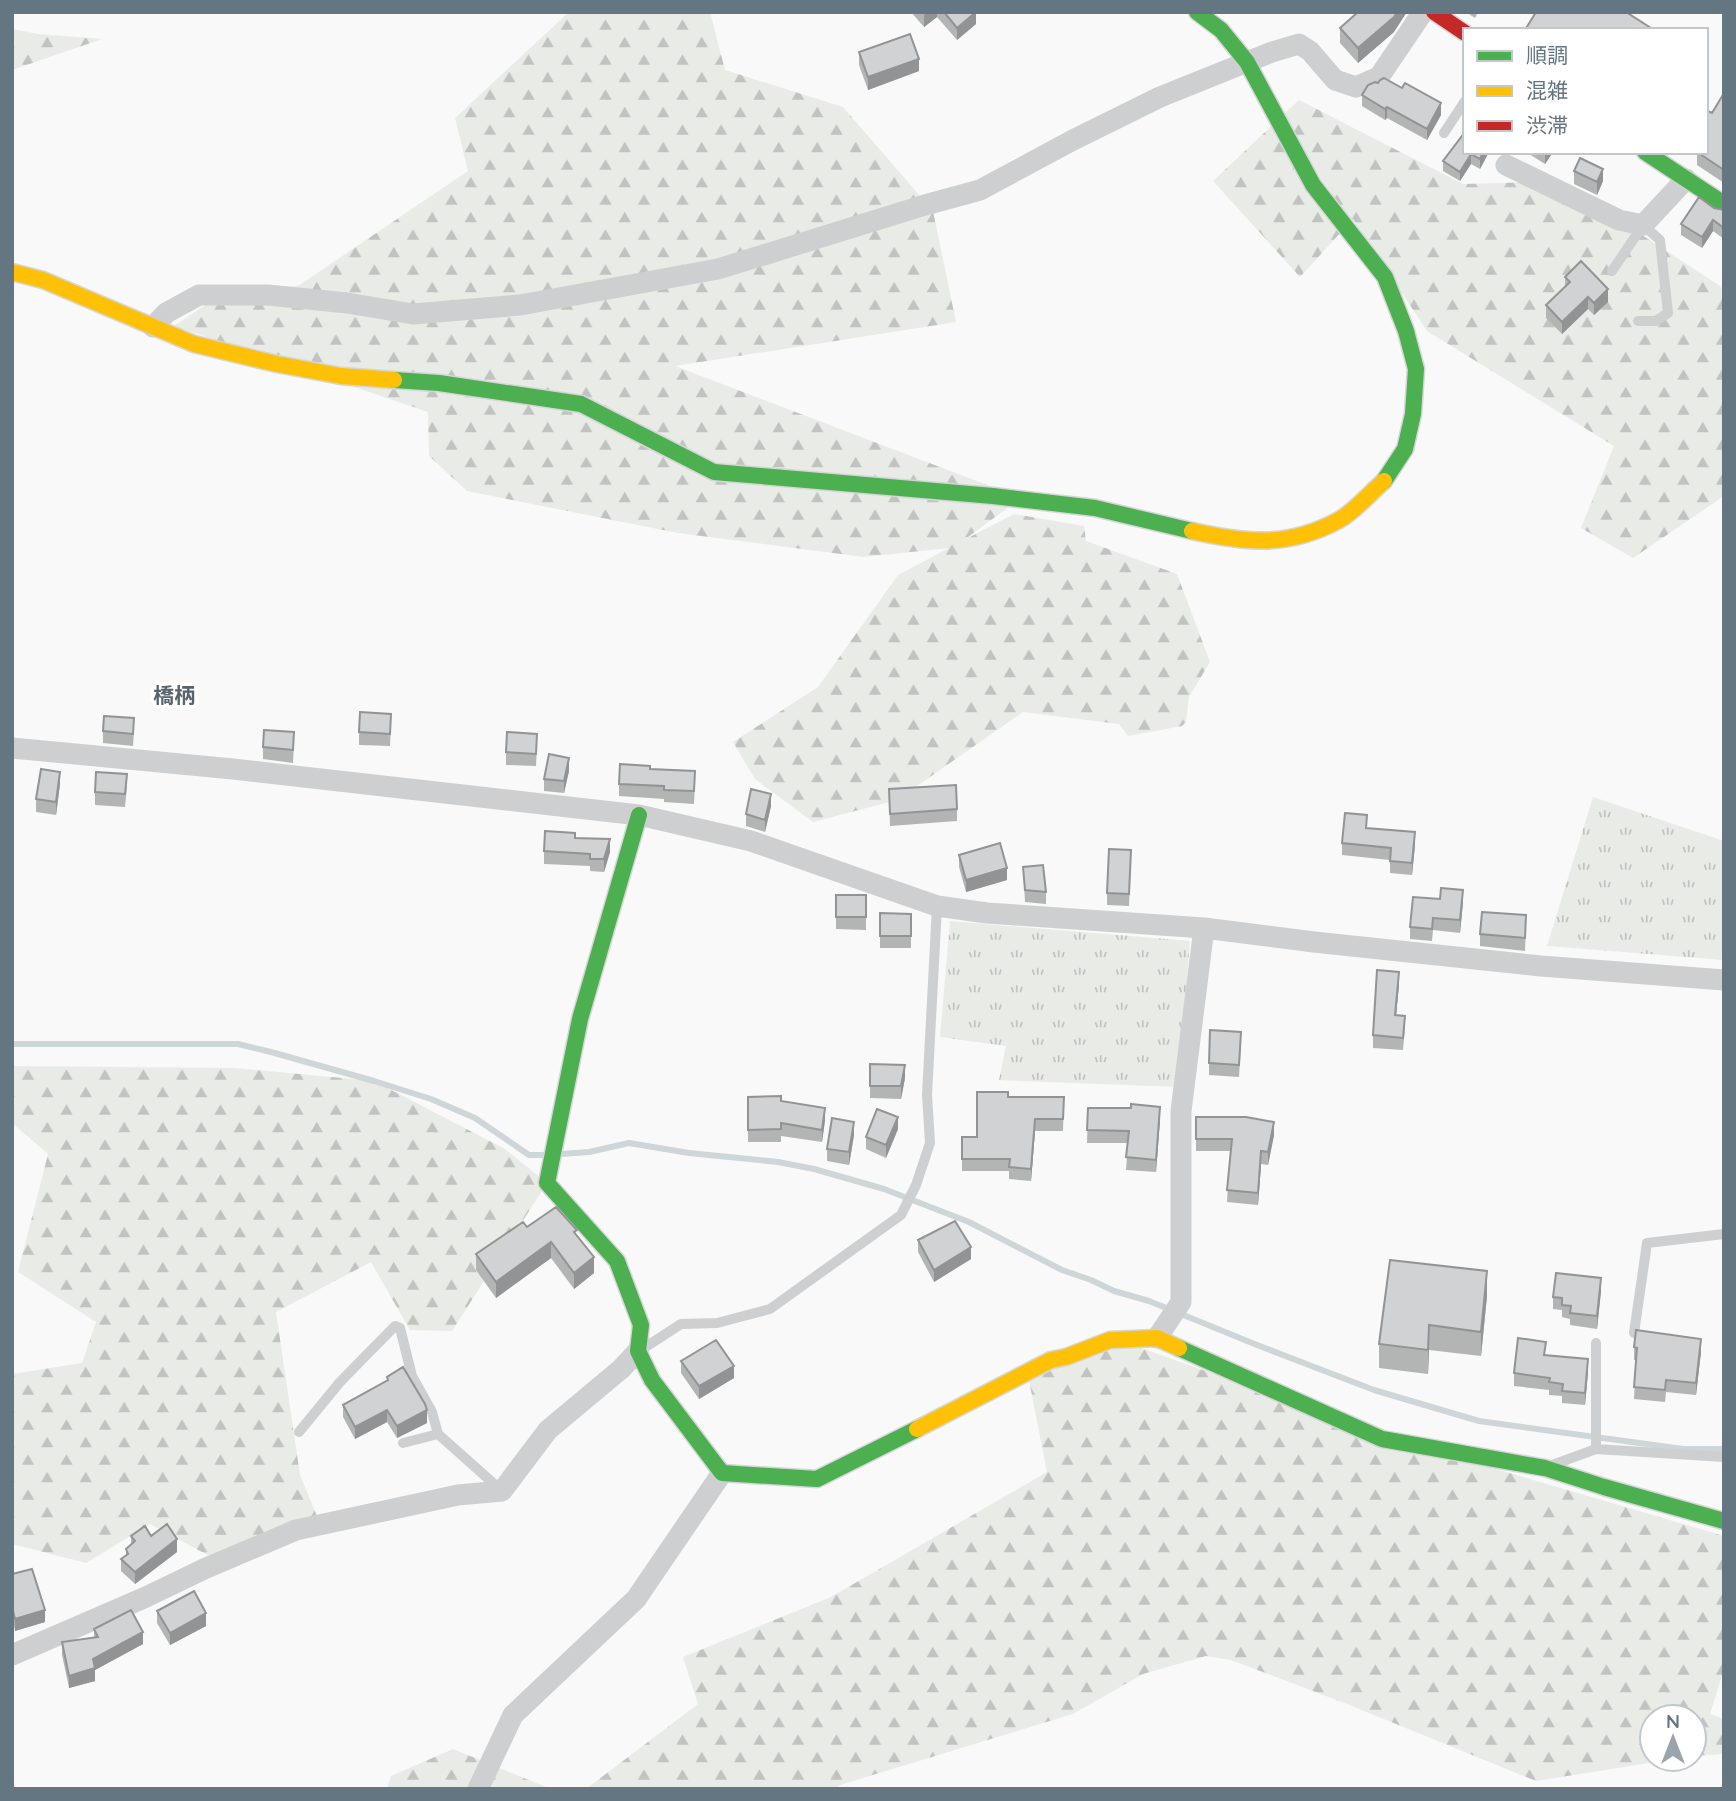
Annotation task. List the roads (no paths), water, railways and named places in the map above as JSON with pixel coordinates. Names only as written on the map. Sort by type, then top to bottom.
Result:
[{"type":"street","points":[[12,271],[44,280],[194,344],[341,376],[439,383],[581,404],[714,471],[1096,508],[1229,539],[1265,542],[1310,533],[1341,519],[1385,480],[1405,449],[1413,414],[1416,369],[1406,331],[1385,277],[1313,185],[1247,62],[1221,30],[1197,12]]},
{"type":"street","points":[[153,327],[166,313],[199,295],[268,295],[347,303],[413,314],[520,305],[718,269],[980,190],[1160,97],[1272,51],[1298,44],[1310,51],[1335,80],[1356,88],[1379,77],[1423,12]]},
{"type":"street","points":[[1434,12],[1463,32]]},
{"type":"street","points":[[1648,154],[1724,204]]},
{"type":"street","points":[[1506,165],[1619,220],[1643,225],[1686,179]]},
{"type":"street","points":[[12,748],[233,769],[639,815],[751,841],[937,906],[987,913],[1204,928],[1541,966],[1724,980]]},
{"type":"street","points":[[639,815],[580,1019],[547,1183],[617,1261],[641,1325],[638,1351],[652,1380],[722,1473],[817,1479],[1051,1360],[1110,1340],[1162,1331],[1382,1440],[1545,1468],[1604,1488],[1724,1521]]},
{"type":"street","points":[[1162,1331],[1181,1302],[1181,1111],[1204,928]]},
{"type":"street","points":[[12,1655],[296,1530],[458,1495],[502,1491],[548,1430],[621,1369],[638,1351]]},
{"type":"street","points":[[478,1789],[513,1715],[636,1599],[722,1473]]},
{"type":"lane","points":[[1444,133],[1463,104]]},
{"type":"lane","points":[[1612,271],[1643,225],[1660,240],[1668,313],[1656,321],[1638,321]]},
{"type":"lane","points":[[638,1351],[681,1324],[717,1323],[770,1309],[901,1215],[915,1188],[930,1143],[927,1094],[937,906]]},
{"type":"lane","points":[[1634,1333],[1647,1243],[1724,1234]]},
{"type":"lane","points":[[299,1432],[340,1382],[394,1326],[400,1328],[412,1377],[432,1412],[438,1434],[502,1491]]},
{"type":"lane","points":[[1596,1343],[1596,1448]]},
{"type":"lane","points":[[403,1443],[438,1434]]},
{"type":"lane","points":[[1545,1468],[1596,1448],[1724,1457]]},
{"type":"waterway","points":[[12,1044],[238,1044],[431,1099],[475,1118],[529,1155],[544,1155]]},
{"type":"waterway","points":[[561,1154],[589,1152],[629,1143],[814,1169],[884,1189],[969,1222],[1062,1270],[1114,1291],[1149,1301],[1374,1390],[1479,1421],[1683,1449],[1724,1449]]},
{"type":"district","name":"橋柄","points":[[174,695]]}]
